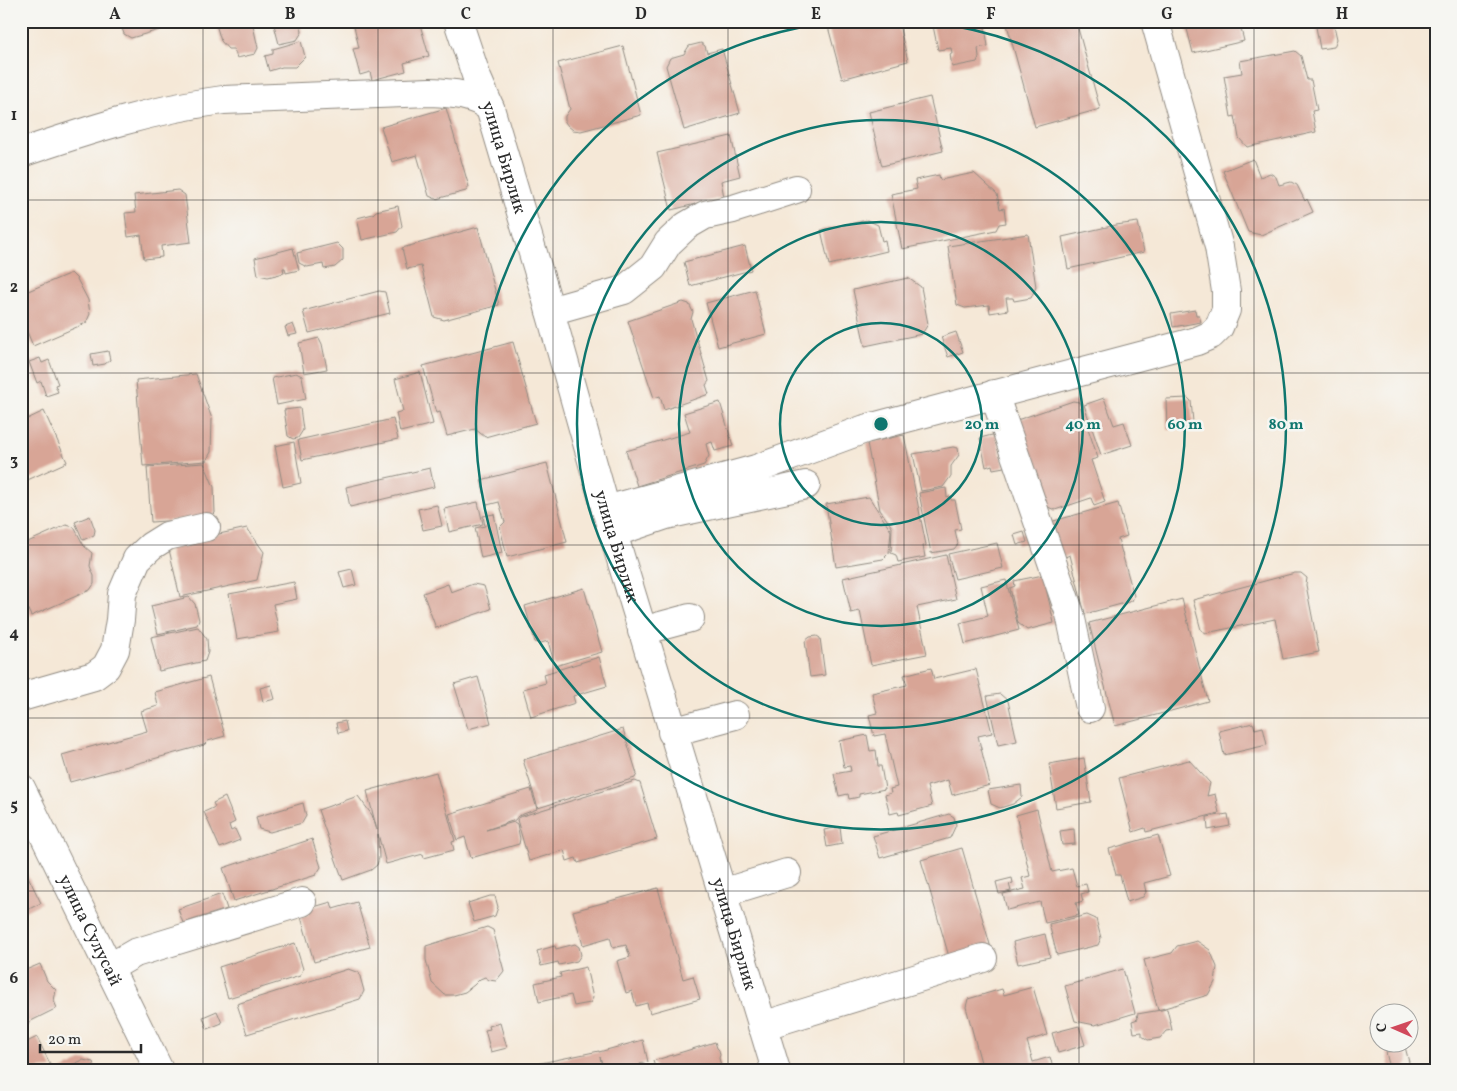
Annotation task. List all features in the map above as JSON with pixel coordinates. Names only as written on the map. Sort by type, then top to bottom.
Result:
[{"type":"street","name":"улица Бирлик","points":[[458,21],[477,78],[490,108],[550,311],[609,522],[776,1070]]},
{"type":"street","points":[[609,522],[865,429],[1198,341],[1211,335],[1219,327],[1226,310],[1226,291],[1219,247],[1155,21]]},
{"type":"street","points":[[21,152],[111,123],[195,104],[224,100],[430,92],[459,94],[482,101],[490,108]]},
{"type":"street","points":[[550,311],[624,290],[653,268],[668,243],[686,226],[705,215],[733,209],[796,189]]},
{"type":"street","points":[[994,394],[1070,614],[1090,708]]},
{"type":"street","points":[[609,522],[666,515],[806,485]]},
{"type":"street","points":[[21,697],[94,676],[106,667],[115,650],[122,594],[137,559],[151,546],[167,536],[206,527]]},
{"type":"street","points":[[642,631],[690,618]]},
{"type":"street","points":[[672,732],[734,715]]},
{"type":"street","name":"улица Сулусай","points":[[21,788],[159,1070]]},
{"type":"street","points":[[722,893],[788,873]]},
{"type":"street","points":[[109,968],[135,952],[302,902]]},
{"type":"street","points":[[762,1026],[983,958]]},
{"type":"building","points":[[111,21],[169,21],[166,28],[131,38],[124,34],[121,25],[113,27]]},
{"type":"building","points":[[215,21],[252,21],[258,48],[255,54],[237,58],[234,49],[228,49],[221,41]]},
{"type":"building","points":[[273,21],[300,21],[302,32],[297,40],[279,44]]},
{"type":"building","points":[[357,21],[419,21],[429,56],[404,63],[406,71],[372,80],[370,72],[360,75],[353,49],[359,48],[354,26],[358,25]]},
{"type":"building","points":[[835,21],[898,21],[908,61],[842,79],[827,23]]},
{"type":"building","points":[[932,21],[984,21],[988,46],[978,48],[979,57],[977,62],[952,67],[951,48],[938,50]]},
{"type":"building","points":[[1006,21],[1076,21],[1100,109],[1035,127]]},
{"type":"building","points":[[1200,21],[1239,21],[1244,41],[1193,53],[1186,25]]},
{"type":"building","points":[[1315,21],[1333,21],[1337,39],[1334,47],[1320,49]]},
{"type":"building","points":[[301,41],[305,57],[295,67],[282,67],[269,71],[265,56],[273,54],[273,49]]},
{"type":"building","points":[[701,43],[705,46],[707,53],[722,49],[740,113],[684,130],[666,66],[670,58],[684,54],[689,46]]},
{"type":"building","points":[[623,46],[641,115],[581,131],[573,130],[565,122],[565,116],[570,109],[558,63]]},
{"type":"building","points":[[1295,51],[1301,56],[1307,80],[1311,80],[1317,110],[1312,111],[1316,132],[1247,147],[1239,138],[1235,116],[1231,117],[1224,76],[1242,73],[1240,61]]},
{"type":"building","points":[[930,97],[943,151],[882,166],[869,112]]},
{"type":"building","points":[[446,108],[469,187],[466,191],[436,199],[429,196],[417,155],[392,162],[381,127]]},
{"type":"building","points":[[731,136],[740,176],[721,181],[724,197],[671,210],[657,153]]},
{"type":"building","points":[[1253,159],[1260,177],[1270,173],[1276,177],[1279,185],[1291,182],[1297,185],[1313,212],[1261,235],[1248,232],[1223,171]]},
{"type":"building","points":[[974,173],[997,194],[1000,209],[1004,208],[1006,223],[999,224],[996,230],[902,249],[891,194],[917,189],[915,180],[939,175],[940,180]]},
{"type":"building","points":[[178,190],[185,195],[191,242],[161,246],[162,257],[144,259],[141,235],[128,237],[125,213],[136,212],[134,195]]},
{"type":"building","points":[[398,206],[402,226],[397,232],[362,240],[357,218]]},
{"type":"building","points":[[867,220],[878,225],[882,241],[885,240],[887,251],[829,265],[821,230]]},
{"type":"building","points":[[1138,222],[1144,252],[1068,269],[1062,237]]},
{"type":"building","points":[[478,227],[499,305],[444,320],[434,317],[421,266],[407,269],[402,248]]},
{"type":"building","points":[[1028,234],[1036,287],[1031,298],[1014,301],[1013,298],[1006,298],[1008,310],[990,313],[989,305],[965,308],[957,305],[948,246]]},
{"type":"building","points":[[337,243],[343,249],[343,260],[335,267],[324,269],[323,264],[307,267],[299,263],[297,253]]},
{"type":"building","points":[[745,246],[751,270],[690,286],[684,262]]},
{"type":"building","points":[[293,248],[299,270],[286,273],[285,268],[283,268],[284,273],[268,277],[258,275],[255,258]]},
{"type":"building","points":[[71,273],[77,279],[88,300],[90,314],[86,323],[33,346],[21,317],[21,294]]},
{"type":"building","points":[[908,278],[921,287],[928,324],[922,334],[865,346],[853,290]]},
{"type":"building","points":[[755,290],[766,334],[718,347],[706,303]]},
{"type":"building","points":[[379,291],[385,292],[390,313],[309,333],[303,311]]},
{"type":"building","points":[[683,302],[689,304],[693,312],[691,319],[709,381],[706,385],[709,394],[664,410],[660,396],[654,398],[628,321]]},
{"type":"building","points":[[1195,310],[1201,322],[1173,327],[1171,314]]},
{"type":"building","points":[[293,324],[297,334],[288,336],[285,327]]},
{"type":"building","points":[[956,332],[963,352],[948,357],[941,337]]},
{"type":"building","points":[[319,338],[327,369],[304,373],[299,343]]},
{"type":"building","points":[[513,342],[536,423],[485,437],[475,429],[447,436],[440,412],[436,413],[423,366]]},
{"type":"building","points":[[108,351],[110,360],[105,364],[93,366],[91,354]]},
{"type":"building","points":[[40,358],[42,363],[49,360],[58,384],[55,385],[58,392],[46,396],[41,381],[37,383],[29,362]]},
{"type":"building","points":[[420,372],[433,424],[400,432],[396,413],[403,411],[395,379]]},
{"type":"building","points":[[296,373],[302,376],[306,399],[277,405],[272,378]]},
{"type":"building","points":[[196,374],[212,419],[211,452],[206,461],[143,466],[136,380]]},
{"type":"building","points":[[1104,398],[1114,425],[1124,422],[1132,445],[1101,455],[1084,405]]},
{"type":"building","points":[[1188,398],[1191,401],[1193,422],[1190,428],[1167,429],[1166,399]]},
{"type":"building","points":[[1073,401],[1079,402],[1098,458],[1091,460],[1105,502],[1094,506],[1091,498],[1055,510],[1048,507],[1035,469],[1031,470],[1014,421]]},
{"type":"building","points":[[720,402],[733,446],[715,451],[712,442],[706,444],[709,456],[704,465],[637,486],[626,451],[690,432],[684,413]]},
{"type":"building","points":[[300,408],[303,430],[298,438],[293,439],[288,436],[284,410]]},
{"type":"building","points":[[44,411],[67,462],[21,483],[21,422]]},
{"type":"building","points":[[393,419],[398,439],[302,460],[298,440]]},
{"type":"building","points":[[996,434],[1004,467],[993,469],[992,465],[986,467],[980,438]]},
{"type":"building","points":[[904,435],[926,545],[923,546],[925,557],[898,562],[896,555],[891,553],[892,527],[880,510],[867,443]]},
{"type":"building","points":[[294,442],[301,483],[283,487],[275,446]]},
{"type":"building","points":[[953,447],[958,448],[959,455],[951,466],[951,476],[943,487],[921,491],[913,454]]},
{"type":"building","points":[[204,463],[214,487],[215,513],[209,518],[151,522],[147,467]]},
{"type":"building","points":[[547,463],[567,542],[507,557],[500,527],[505,522],[499,502],[487,505],[481,480]]},
{"type":"building","points":[[430,468],[434,487],[350,507],[346,487]]},
{"type":"building","points":[[946,488],[947,497],[950,496],[951,500],[955,500],[961,529],[955,530],[958,544],[954,549],[931,553],[919,493]]},
{"type":"building","points":[[869,497],[891,531],[889,553],[883,559],[836,567],[826,504]]},
{"type":"building","points":[[478,502],[483,524],[449,532],[444,509]]},
{"type":"building","points":[[1118,503],[1127,536],[1118,539],[1134,596],[1132,601],[1085,614],[1070,555],[1065,557],[1059,554],[1050,522]]},
{"type":"building","points":[[437,505],[442,526],[423,530],[418,509]]},
{"type":"building","points":[[494,514],[502,553],[481,558],[475,528],[485,526],[483,516]]},
{"type":"building","points":[[90,516],[95,530],[94,535],[83,540],[75,522]]},
{"type":"building","points":[[66,525],[74,527],[84,546],[92,553],[90,566],[94,576],[94,584],[90,590],[31,616],[21,595],[21,545]]},
{"type":"building","points":[[247,528],[264,552],[257,580],[180,597],[168,545]]},
{"type":"building","points":[[1024,532],[1027,542],[1017,545],[1014,535]]},
{"type":"building","points":[[997,543],[1003,568],[955,579],[948,554]]},
{"type":"building","points":[[946,555],[956,599],[917,607],[927,654],[871,665],[860,611],[851,613],[843,578]]},
{"type":"building","points":[[352,569],[356,585],[344,588],[339,572]]},
{"type":"building","points":[[1301,573],[1307,578],[1306,585],[1319,652],[1283,659],[1275,619],[1206,633],[1201,630],[1193,600]]},
{"type":"building","points":[[1043,575],[1054,623],[1027,630],[1018,623],[1010,588],[1015,586],[1014,581]]},
{"type":"building","points":[[1006,580],[1019,630],[965,644],[960,623],[988,616],[981,586]]},
{"type":"building","points":[[294,582],[297,599],[273,604],[279,632],[237,639],[229,594]]},
{"type":"building","points":[[448,584],[451,592],[473,584],[484,586],[491,609],[436,628],[423,593]]},
{"type":"building","points":[[584,588],[602,652],[555,666],[548,641],[535,642],[525,606]]},
{"type":"building","points":[[189,597],[195,604],[199,620],[197,625],[158,634],[151,606]]},
{"type":"building","points":[[1182,599],[1208,701],[1115,726],[1089,623]]},
{"type":"building","points":[[198,627],[207,639],[208,652],[205,661],[159,671],[151,637]]},
{"type":"building","points":[[817,636],[820,638],[825,675],[810,677],[805,641],[810,637]]},
{"type":"building","points":[[599,657],[607,686],[573,696],[575,703],[531,717],[523,689],[546,683],[544,674]]},
{"type":"building","points":[[931,668],[934,679],[976,669],[992,733],[978,736],[990,785],[952,795],[948,780],[927,786],[932,806],[899,815],[898,812],[890,814],[885,795],[891,793],[890,789],[897,787],[885,734],[874,736],[869,715],[877,713],[872,693],[907,685],[904,675]]},
{"type":"building","points":[[209,677],[225,736],[208,741],[204,745],[70,782],[62,755],[147,731],[141,711],[158,706],[155,692]]},
{"type":"building","points":[[478,677],[491,723],[468,729],[454,684]]},
{"type":"building","points":[[271,685],[275,699],[263,702],[260,688]]},
{"type":"building","points":[[1000,694],[1008,701],[1017,741],[998,745],[987,696]]},
{"type":"building","points":[[345,721],[347,731],[338,733],[336,723]]},
{"type":"building","points":[[1253,723],[1255,729],[1263,727],[1267,745],[1224,755],[1219,731]]},
{"type":"building","points":[[623,729],[637,774],[635,778],[538,808],[523,760]]},
{"type":"building","points":[[867,735],[870,751],[876,750],[878,766],[881,766],[885,789],[859,794],[859,797],[849,799],[848,794],[839,796],[834,774],[851,771],[850,766],[844,767],[839,741]]},
{"type":"building","points":[[1084,758],[1091,802],[1056,808],[1049,764]]},
{"type":"building","points":[[1189,760],[1210,783],[1207,796],[1215,794],[1219,813],[1146,832],[1145,828],[1133,832],[1119,778]]},
{"type":"building","points":[[436,772],[455,841],[452,842],[454,850],[424,858],[423,854],[386,864],[378,834],[379,858],[377,865],[371,870],[343,880],[318,810],[358,796],[372,815],[377,830],[367,791]]},
{"type":"building","points":[[635,781],[640,783],[657,839],[578,863],[576,858],[567,861],[564,850],[529,861],[517,820],[519,817]]},
{"type":"building","points":[[1021,785],[1022,797],[1013,804],[1000,808],[991,804],[988,790]]},
{"type":"building","points":[[531,789],[537,809],[518,816],[515,820],[486,830],[514,822],[517,824],[519,844],[471,858],[465,837],[457,840],[449,814]]},
{"type":"building","points":[[225,797],[235,822],[229,825],[231,831],[235,829],[240,840],[220,848],[204,812],[215,807],[213,803]]},
{"type":"building","points":[[303,803],[306,816],[302,823],[270,832],[259,829],[256,817]]},
{"type":"building","points":[[1037,809],[1052,872],[1072,868],[1077,886],[1086,884],[1088,892],[1081,894],[1083,901],[1076,903],[1079,915],[1045,923],[1040,902],[1007,910],[1003,894],[1025,889],[1022,878],[1030,876],[1016,815]]},
{"type":"building","points":[[949,814],[954,817],[956,825],[950,838],[880,858],[873,836]]},
{"type":"building","points":[[1228,814],[1230,826],[1208,830],[1207,817]]},
{"type":"building","points":[[840,827],[842,844],[827,847],[824,830]]},
{"type":"building","points":[[1074,829],[1075,844],[1062,845],[1060,831]]},
{"type":"building","points":[[1158,835],[1170,876],[1144,883],[1146,892],[1143,897],[1127,902],[1120,875],[1116,875],[1109,849]]},
{"type":"building","points":[[312,839],[321,867],[316,875],[234,901],[223,868]]},
{"type":"building","points":[[962,848],[991,948],[950,960],[921,860]]},
{"type":"building","points":[[21,862],[41,903],[21,913]]},
{"type":"building","points":[[1012,878],[1013,883],[1009,884],[1011,891],[999,894],[996,882]]},
{"type":"building","points":[[658,888],[683,979],[693,976],[700,999],[650,1013],[647,1003],[636,1006],[632,991],[626,993],[617,961],[630,957],[626,945],[613,948],[610,937],[583,945],[573,911]]},
{"type":"building","points":[[222,894],[227,909],[183,923],[178,909]]},
{"type":"building","points":[[495,896],[498,907],[495,916],[474,922],[468,903]]},
{"type":"building","points":[[331,902],[333,909],[357,902],[370,947],[314,962],[301,917],[308,915],[307,909]]},
{"type":"building","points":[[1087,915],[1096,919],[1101,938],[1098,945],[1057,955],[1049,924]]},
{"type":"building","points":[[487,927],[493,930],[504,971],[496,981],[485,977],[465,992],[445,995],[432,983],[426,960],[426,946]]},
{"type":"building","points":[[1045,934],[1050,957],[1018,964],[1013,942]]},
{"type":"building","points":[[1197,941],[1210,950],[1217,967],[1215,982],[1208,995],[1158,1010],[1144,960],[1172,953],[1177,946]]},
{"type":"building","points":[[295,943],[303,969],[300,976],[228,998],[219,967]]},
{"type":"building","points":[[575,944],[579,947],[581,955],[577,961],[559,965],[558,962],[541,966],[537,951],[555,946],[556,949]]},
{"type":"building","points":[[40,964],[47,981],[56,990],[54,1001],[57,1008],[29,1022],[27,1027],[21,1030],[21,972]]},
{"type":"building","points":[[586,967],[593,998],[590,1003],[574,1006],[571,995],[539,1002],[535,983],[561,977],[560,973]]},
{"type":"building","points":[[348,969],[359,973],[364,991],[360,999],[247,1034],[237,1004]]},
{"type":"building","points":[[1123,969],[1135,1013],[1095,1025],[1075,1021],[1065,986]]},
{"type":"building","points":[[1033,987],[1047,1035],[1027,1041],[1033,1062],[1050,1057],[1054,1070],[983,1070],[966,1007],[968,999],[1002,989],[1004,995]]},
{"type":"building","points":[[1167,1009],[1172,1030],[1166,1031],[1160,1038],[1148,1040],[1142,1036],[1142,1032],[1134,1033],[1132,1021],[1138,1019],[1137,1014]]},
{"type":"building","points":[[217,1011],[222,1023],[207,1029],[203,1017]]},
{"type":"building","points":[[500,1023],[507,1048],[491,1052],[485,1030],[490,1029],[489,1026]]},
{"type":"building","points":[[1079,1026],[1085,1045],[1058,1053],[1052,1033]]},
{"type":"building","points":[[37,1037],[52,1068],[21,1070],[21,1045]]},
{"type":"building","points":[[643,1040],[648,1062],[640,1064],[641,1070],[604,1070],[600,1057],[603,1070],[537,1070],[536,1064],[599,1052]]},
{"type":"building","points":[[715,1042],[719,1050],[721,1066],[708,1070],[656,1070],[653,1061]]},
{"type":"building","points":[[1386,1054],[1407,1054],[1409,1062],[1404,1070],[1390,1069]]},
{"type":"building","points":[[83,1060],[93,1062],[96,1070],[61,1070]]}]
